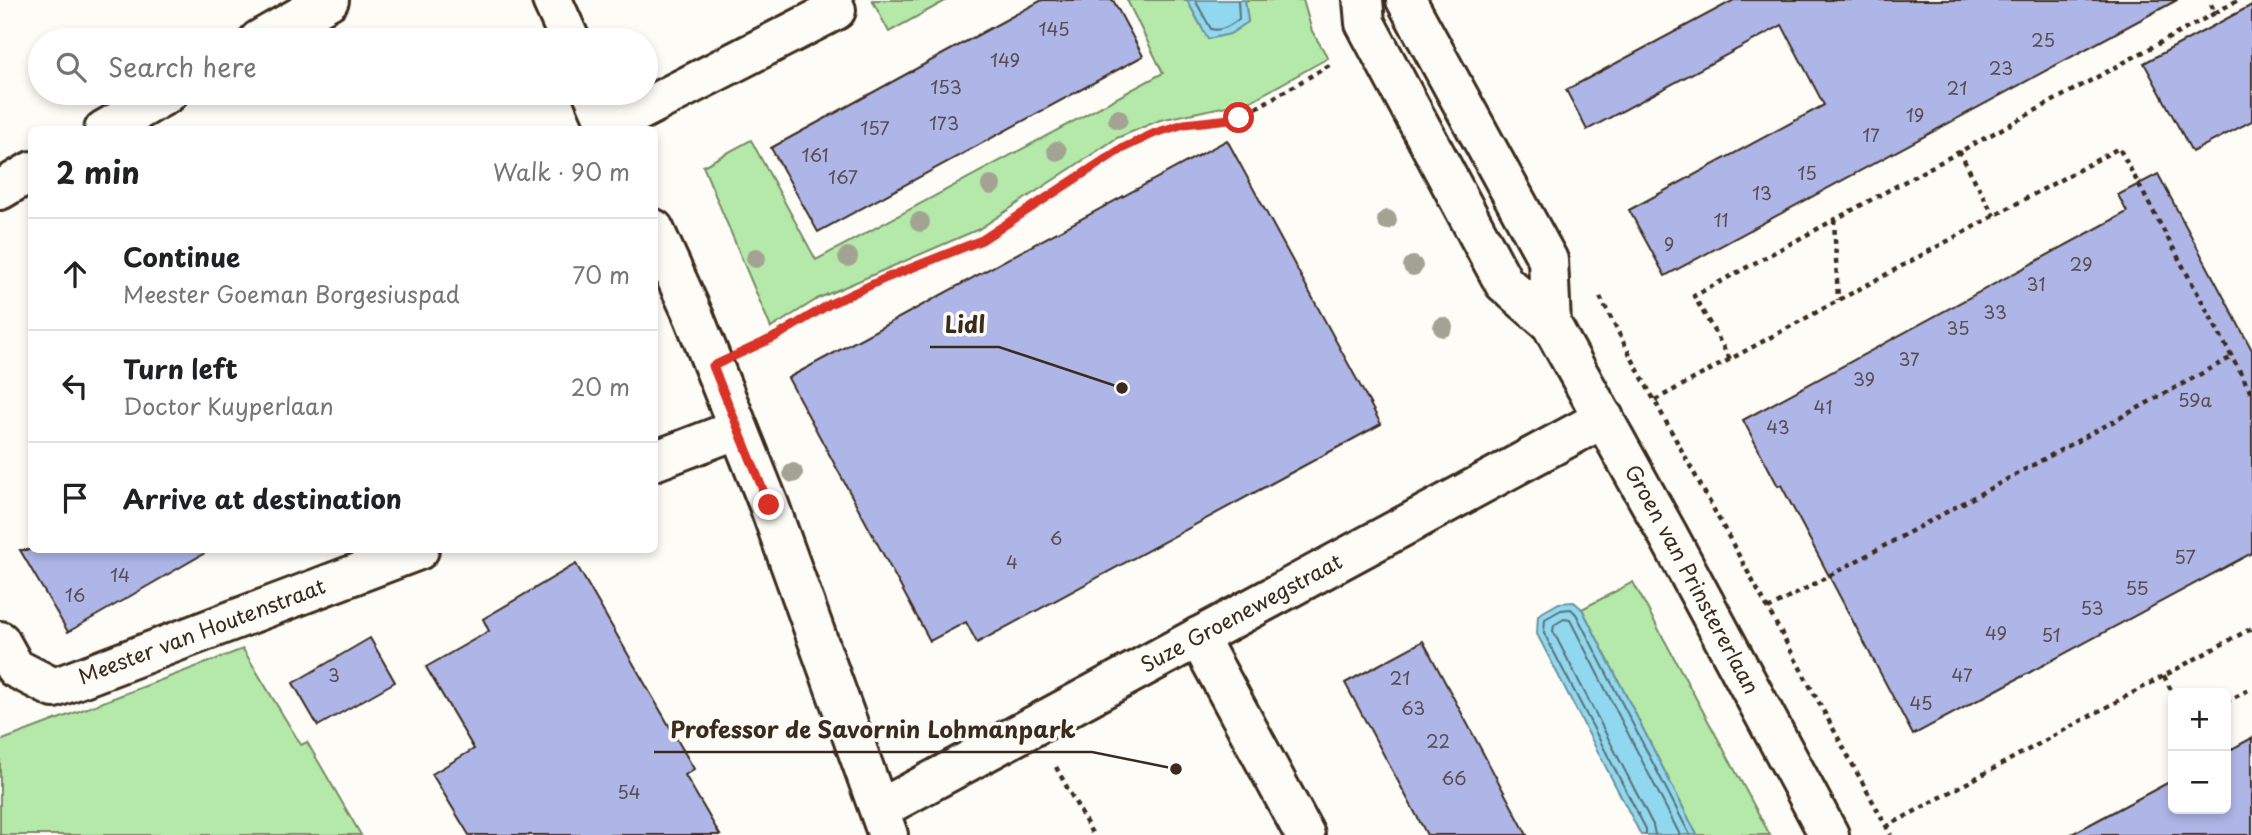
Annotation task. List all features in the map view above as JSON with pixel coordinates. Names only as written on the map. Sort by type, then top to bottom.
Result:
[{"type":"street","points":[[281,28],[329,0]]},
{"type":"street","points":[[552,0],[565,28]]},
{"type":"street","name":"Groen van Prinstererlaan","points":[[1363,0],[1365,23],[1504,283],[1551,324],[1829,835]]},
{"type":"street","name":"Groen van Prinstererlaan","points":[[1406,0],[1548,260],[1551,324]]},
{"type":"street","points":[[658,102],[836,10]]},
{"type":"street","points":[[111,126],[147,105]]},
{"type":"street","points":[[598,105],[607,126]]},
{"type":"street","points":[[612,126],[652,105]]},
{"type":"street","points":[[0,190],[28,174]]},
{"type":"street","points":[[658,238],[695,317],[769,505],[884,822]]},
{"type":"street","name":"Suze Groenewegstraat","points":[[884,822],[1034,726],[1604,418]]},
{"type":"street","points":[[658,459],[738,429]]},
{"type":"street","name":"Meester van Houtenstraat","points":[[0,641],[15,668],[54,688],[411,553]]},
{"type":"street","points":[[1198,637],[1305,835]]},
{"type":"path","points":[[2209,0],[2215,13]]},
{"type":"path","points":[[1730,359],[1695,296],[2238,0]]},
{"type":"path","points":[[713,366],[775,337],[841,299],[982,240],[1121,149],[1155,133],[1184,124],[1239,118],[1341,59]]},
{"type":"path","points":[[1654,400],[2119,148],[2252,394]]},
{"type":"path","points":[[1959,151],[1994,216]]},
{"type":"path","points":[[1834,219],[1838,300]]},
{"type":"path","points":[[1596,287],[1654,400],[1891,835]]},
{"type":"path","points":[[1768,609],[2232,357]]},
{"type":"path","points":[[1886,827],[2252,628]]},
{"type":"path","points":[[2164,676],[2170,688]]},
{"type":"path","points":[[2231,699],[2252,688]]},
{"type":"path","points":[[1034,726],[1093,835]]},
{"type":"green space","points":[[872,0],[947,0],[889,32]]},
{"type":"green space","points":[[1127,0],[1187,0],[1208,39],[1248,22],[1245,0],[1303,0],[1312,31],[1328,58],[1251,101],[1160,120],[1117,138],[979,229],[819,298],[771,328],[703,166],[751,140],[816,260],[1163,73]]},
{"type":"green space","points":[[1633,582],[1770,835],[1697,835],[1582,609]]},
{"type":"green space","points":[[243,649],[301,745],[307,742],[361,835],[0,835],[0,741]]},
{"type":"water","points":[[1187,0],[1245,0],[1248,22],[1230,34],[1208,39]]},
{"type":"water","points":[[1574,602],[1582,609],[1697,835],[1641,835],[1537,634],[1538,615],[1559,603]]},
{"type":"building","points":[[1042,0],[1113,0],[1143,56],[818,232],[771,148]]},
{"type":"building","points":[[1734,0],[2177,0],[1665,276],[1629,210],[1824,105],[1782,25],[1587,130],[1566,90]]},
{"type":"building","points":[[2252,5],[2252,121],[2192,152],[2144,63]]},
{"type":"building","points":[[1227,140],[1381,424],[977,643],[966,622],[930,641],[788,378]]},
{"type":"building","points":[[2158,174],[2252,350],[2252,553],[1913,735],[1781,485],[1778,486],[1743,420],[2127,212],[2118,195]]},
{"type":"building","points":[[20,550],[28,550],[28,553],[205,553],[68,632]]},
{"type":"building","points":[[576,564],[694,769],[685,775],[720,835],[469,835],[432,774],[474,749],[426,667],[489,631],[483,619]]},
{"type":"building","points":[[370,638],[395,682],[318,726],[293,683]]},
{"type":"building","points":[[1423,641],[1527,835],[1427,835],[1345,683]]},
{"type":"building","points":[[2252,738],[2252,835],[2070,835],[2168,783],[2168,814],[2231,814],[2231,749]]},
{"type":"place","name":"Lidl","points":[[1122,388]]},
{"type":"place","name":"Professor de Savornin Lohmanpark","points":[[1176,769]]},
{"type":"route","points":[[769,505],[713,366],[775,337],[830,304],[886,278],[982,240],[1007,221],[1121,149],[1155,133],[1184,124],[1239,118]]}]
